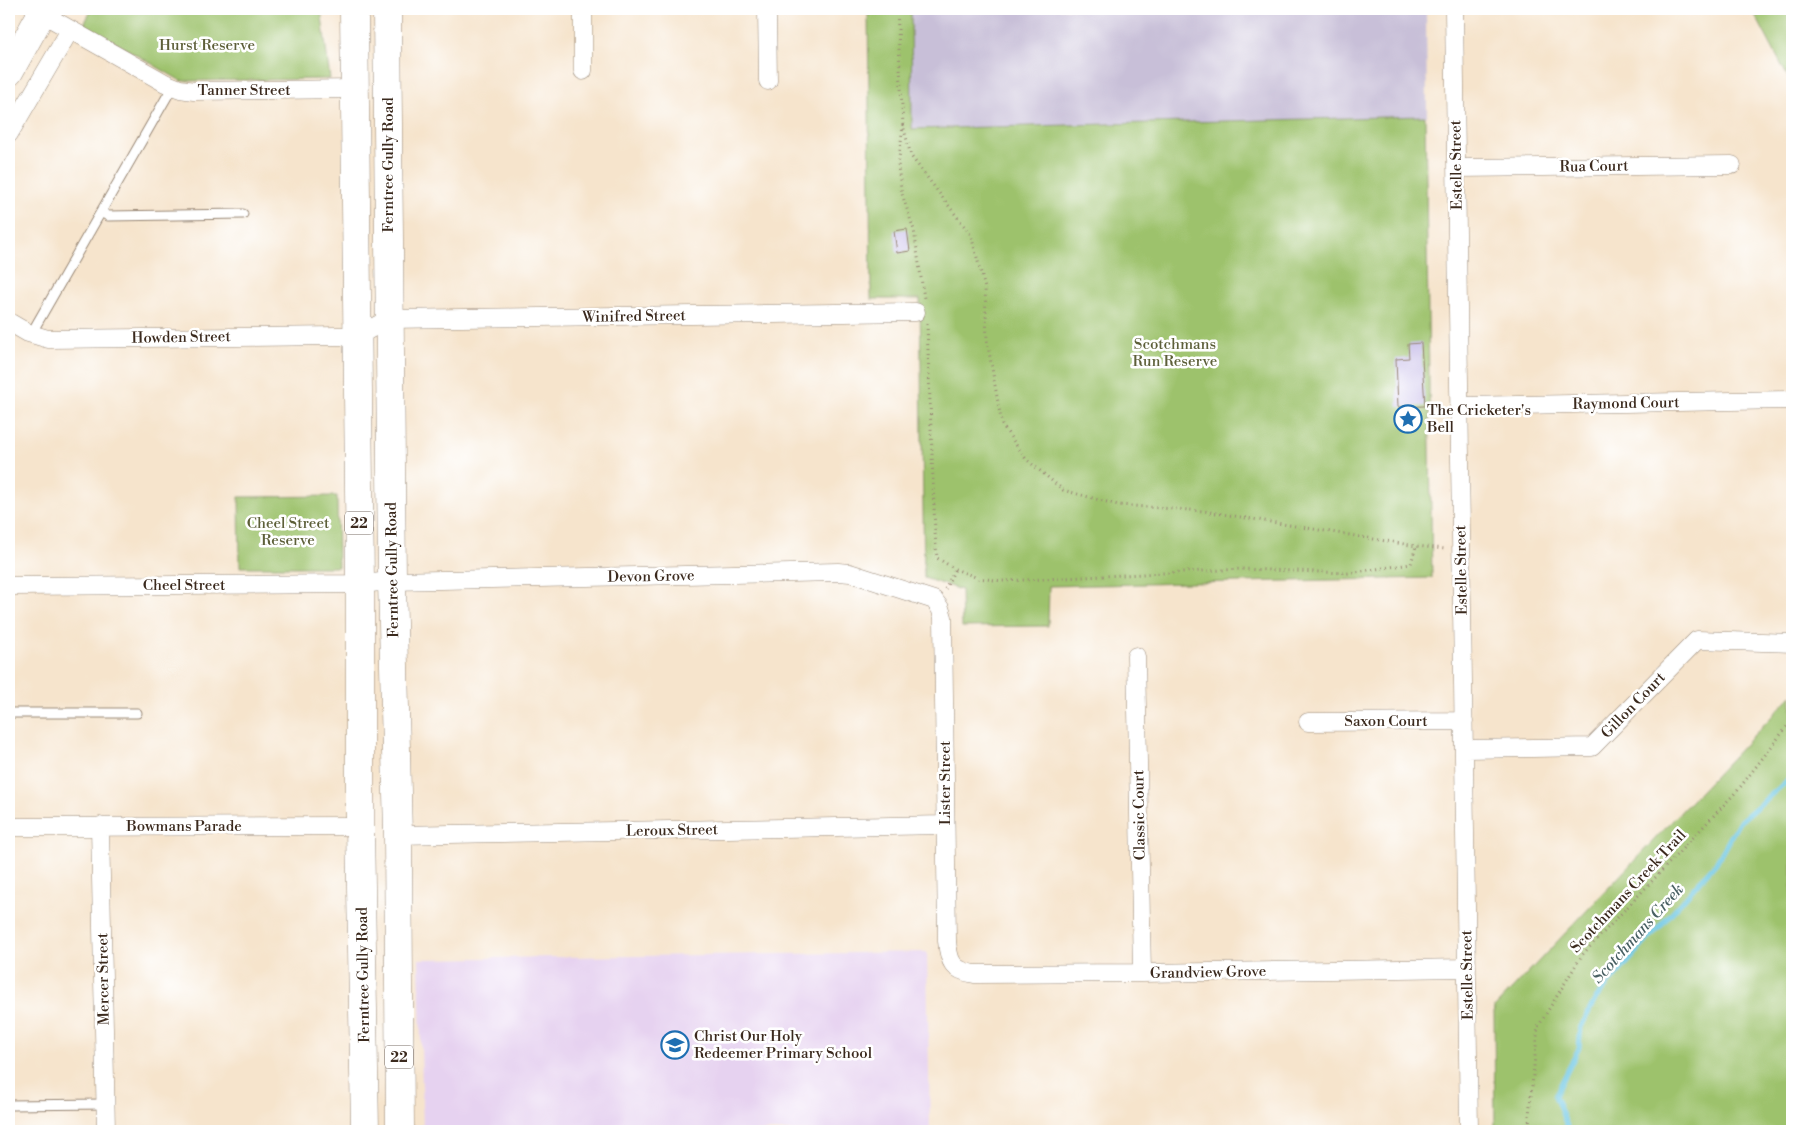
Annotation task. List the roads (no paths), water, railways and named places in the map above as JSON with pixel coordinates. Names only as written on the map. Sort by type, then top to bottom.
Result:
[{"type":"main road","name":"Ferntree Gully Road","points":[[354,9],[360,584],[360,826],[365,1131]]},
{"type":"main road","name":"Ferntree Gully Road","points":[[387,9],[392,580],[398,835],[400,1131]]},
{"type":"main road","points":[[9,72],[40,10]]},
{"type":"street","points":[[583,9],[583,71]]},
{"type":"street","points":[[766,9],[768,81]]},
{"type":"street","name":"Estelle Street","points":[[1454,9],[1469,1131]]},
{"type":"street","name":"Tanner Street","points":[[40,10],[70,30],[173,86],[194,91],[355,89]]},
{"type":"street","points":[[9,134],[70,30]]},
{"type":"street","name":"Rua Court","points":[[1456,168],[1732,165]]},
{"type":"street","name":"Winifred Street","points":[[357,336],[389,320],[922,311]]},
{"type":"street","name":"Howden Street","points":[[9,322],[31,334],[48,339],[357,336]]},
{"type":"street","name":"Raymond Court","points":[[1459,406],[1792,400]]},
{"type":"street","name":"Devon Grove","points":[[360,584],[392,580],[838,572],[850,573],[928,597],[937,603]]},
{"type":"street","name":"Cheel Street","points":[[9,586],[360,584]]},
{"type":"street","name":"Lister Street","points":[[937,603],[943,617],[944,630],[947,941],[948,953],[952,963]]},
{"type":"street","name":"Gillon Court","points":[[1464,749],[1592,747],[1697,640],[1792,643]]},
{"type":"street","name":"Classic Court","points":[[1136,656],[1142,973]]},
{"type":"street","name":"Saxon Court","points":[[1308,722],[1464,721]]},
{"type":"street","name":"Leroux Street","points":[[398,835],[945,825]]},
{"type":"street","name":"Mercer Street","points":[[100,826],[106,1131]]},
{"type":"street","name":"Bowmans Parade","points":[[9,827],[360,826]]},
{"type":"street","name":"Grandview Grove","points":[[952,963],[955,967],[974,974],[1467,968]]},
{"type":"lane","points":[[31,334],[173,86]]},
{"type":"lane","points":[[101,212],[108,216],[243,214]]},
{"type":"lane","points":[[9,713],[137,713]]},
{"type":"lane","points":[[9,1105],[105,1104]]},
{"type":"waterway","name":"Scotchmans Creek","points":[[1569,1131],[1555,1096],[1579,1048],[1581,1027],[1596,998],[1716,863],[1739,822],[1792,777]]},
{"type":"place","name":"The Cricketer's Bell","points":[[1408,419]]},
{"type":"place","name":"Christ Our Holy Redeemer Primary School","points":[[675,1045]]},
{"type":"park label","name":"Hurst Reserve","points":[[207,45]]},
{"type":"park label","name":"Scotchmans Run Reserve","points":[[1175,352]]},
{"type":"park label","name":"Cheel Street Reserve","points":[[288,532]]}]
